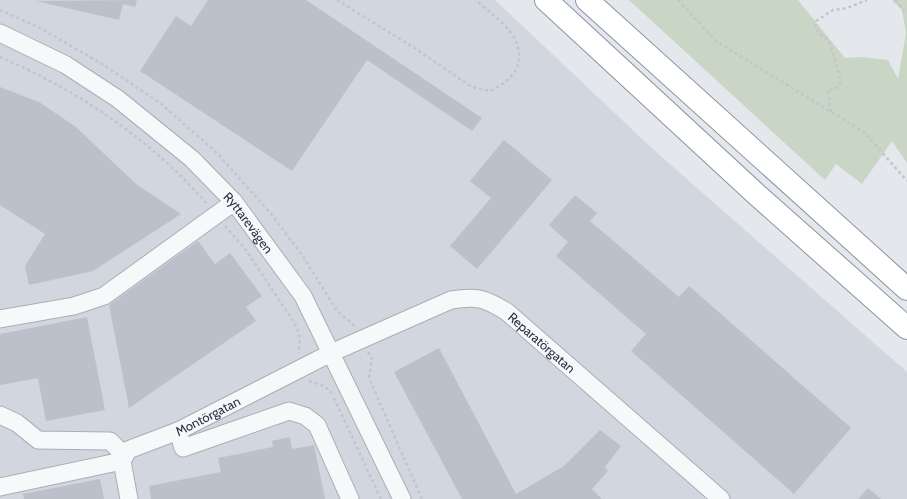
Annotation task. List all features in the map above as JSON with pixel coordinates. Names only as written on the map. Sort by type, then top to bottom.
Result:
[{"type":"highway","points":[[546,0],[756,194],[907,328]]},
{"type":"highway","points":[[587,0],[907,289]]},
{"type":"street","name":"Ryttarevägen","points":[[0,33],[66,65],[118,99],[192,159],[234,202],[303,296],[402,499]]},
{"type":"street","points":[[0,319],[74,306],[104,296],[234,202]]},
{"type":"street","name":"Reparatörgatan","points":[[330,353],[451,300],[469,297],[489,300],[507,312],[721,499]]},
{"type":"street","name":"Montörgatan","points":[[124,458],[128,450],[178,431],[330,353]]},
{"type":"street","points":[[178,431],[183,448],[289,411],[305,416],[317,425],[350,499]]},
{"type":"street","points":[[0,415],[16,423],[38,440],[110,441],[124,458],[129,499]]},
{"type":"street","points":[[0,487],[124,458]]},
{"type":"path","points":[[338,0],[413,47],[472,87],[490,91],[501,86],[512,76],[518,63],[518,51],[514,36],[476,0]]},
{"type":"path","points":[[678,0],[716,41],[865,133],[892,162],[907,181]]},
{"type":"path","points":[[831,112],[828,90],[837,88],[841,82],[829,40],[822,36],[815,28],[816,21],[833,10],[847,8],[867,0]]},
{"type":"path","points":[[895,0],[907,14]]},
{"type":"path","points":[[0,57],[62,87],[144,143],[200,196],[246,250],[297,327],[300,340],[299,354],[309,381],[324,386],[331,392],[381,499]]},
{"type":"shaded area","points":[[0,0],[495,0],[656,152],[907,372],[907,499],[0,499]]},
{"type":"green space","points":[[629,0],[798,0],[845,58],[862,57],[888,60],[898,79],[906,33],[902,10],[892,0],[907,0],[907,163],[892,141],[862,184],[836,164],[825,180]]},
{"type":"building","points":[[137,0],[135,7],[123,4],[119,20],[36,1]]},
{"type":"building","points":[[208,0],[306,0],[482,118],[472,131],[367,60],[292,171],[140,71],[176,16],[191,26]]},
{"type":"building","points":[[0,87],[39,102],[76,127],[136,184],[181,214],[93,271],[29,285],[25,266],[45,234],[0,205]]},
{"type":"building","points":[[504,140],[552,180],[477,269],[450,246],[491,198],[470,181]]},
{"type":"building","points":[[575,195],[597,213],[590,221],[679,297],[689,286],[851,428],[794,494],[631,351],[646,334],[556,256],[568,242],[549,225]]},
{"type":"building","points":[[198,241],[215,264],[230,253],[262,296],[246,307],[256,321],[129,408],[109,305]]},
{"type":"building","points":[[87,317],[105,410],[46,421],[38,378],[0,385],[0,334]]},
{"type":"building","points":[[439,348],[516,494],[564,466],[600,430],[621,446],[605,467],[608,471],[592,489],[602,499],[462,499],[394,372]]},
{"type":"building","points":[[290,437],[292,449],[314,445],[325,499],[151,499],[149,486],[221,472],[218,458],[273,447],[272,441]]},
{"type":"building","points":[[100,479],[104,499],[24,499],[23,494]]},
{"type":"building","points":[[868,488],[881,499],[858,499]]}]
